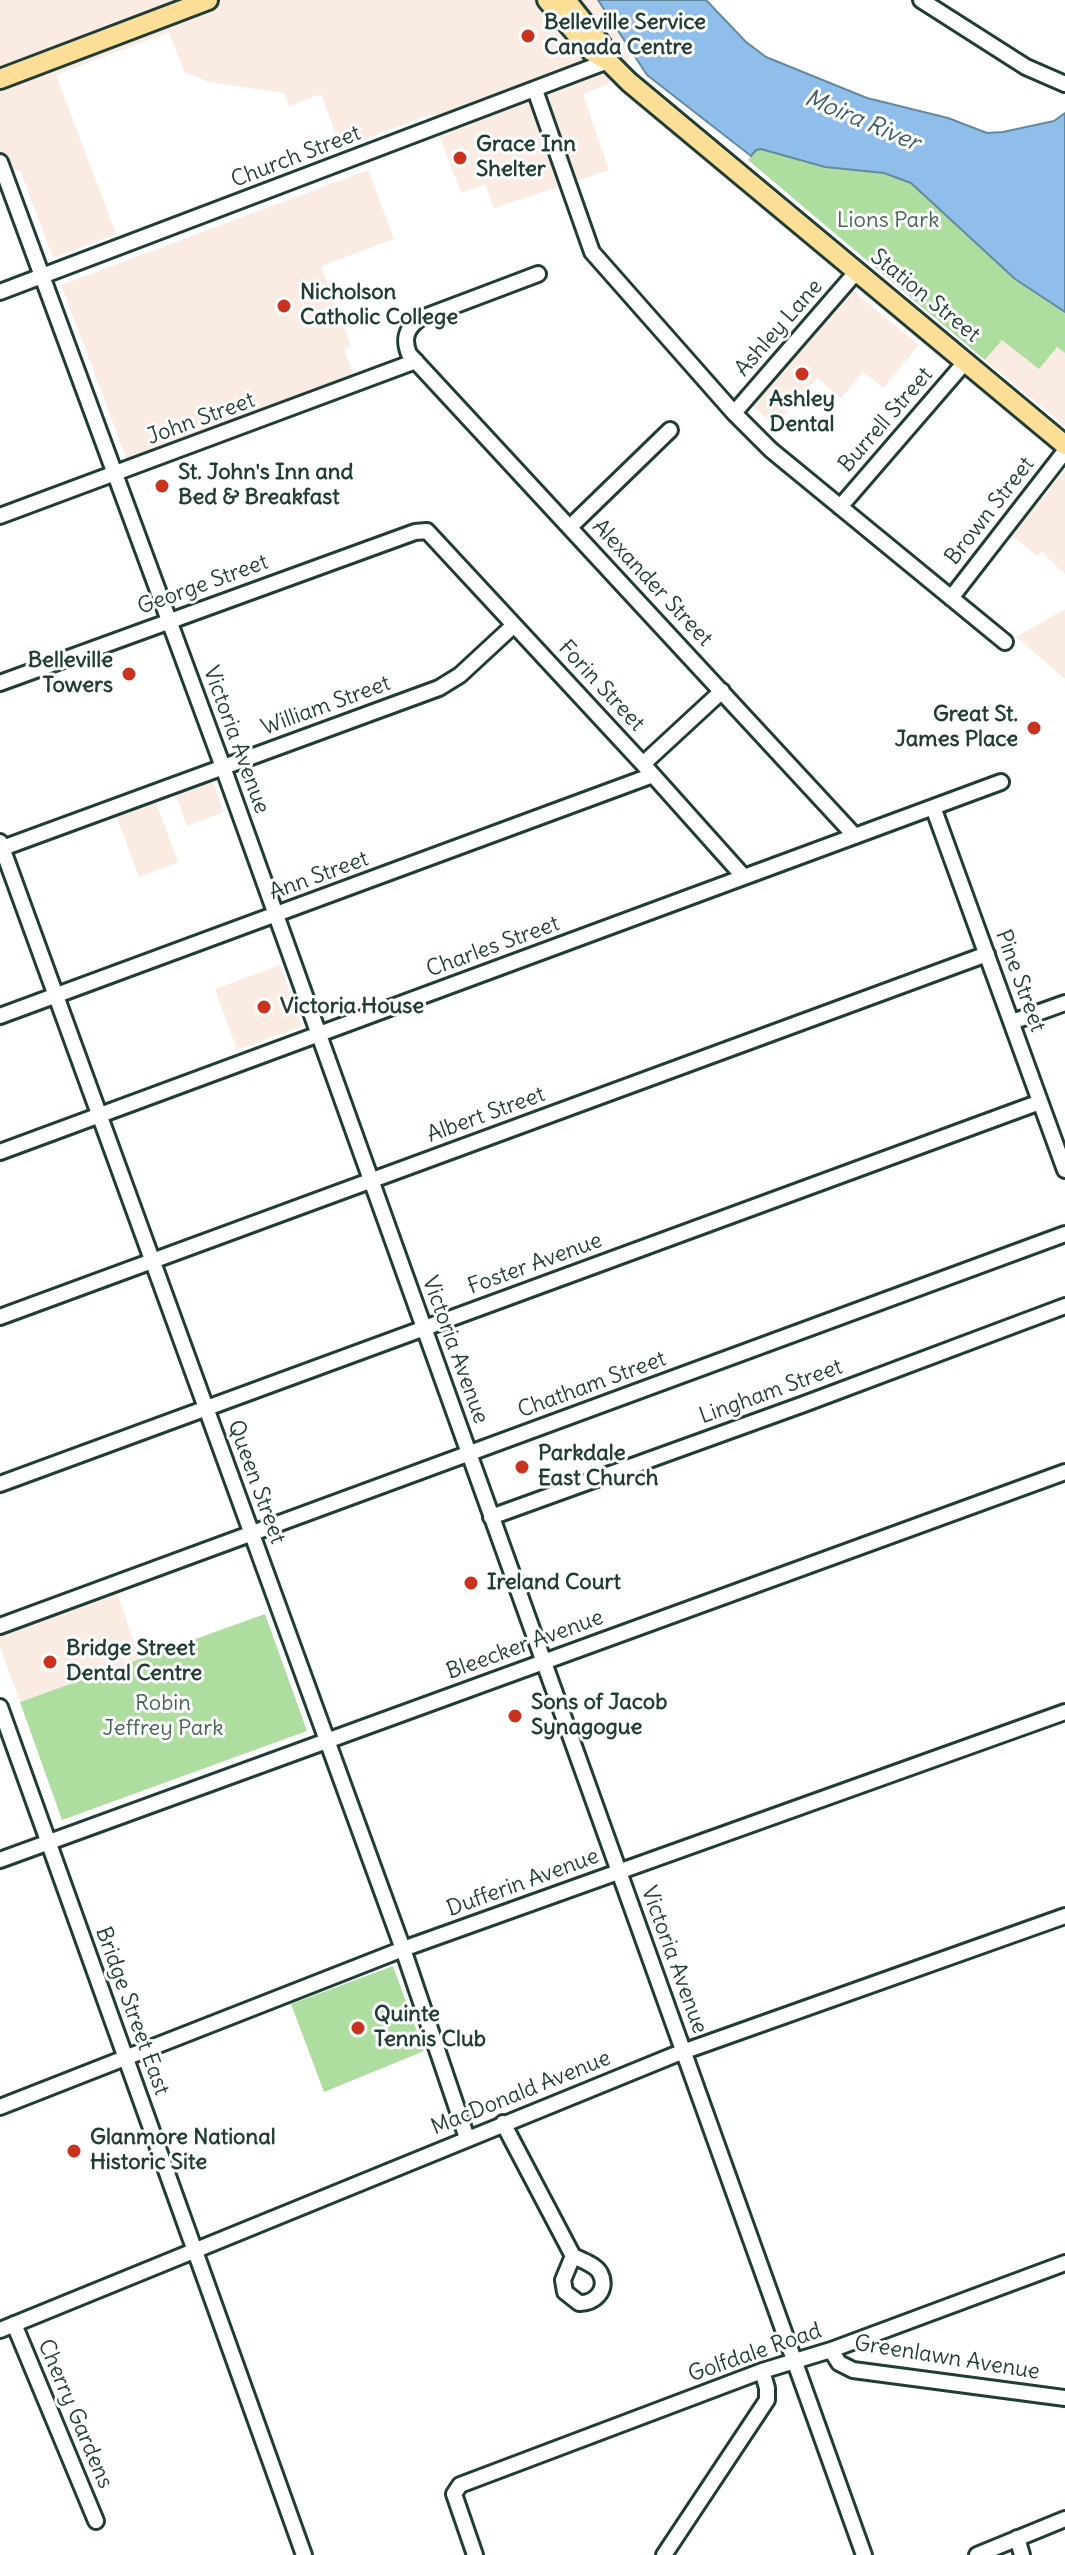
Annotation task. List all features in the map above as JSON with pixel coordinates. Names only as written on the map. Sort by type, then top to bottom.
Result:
[{"type":"main road","points":[[0,79],[208,0]]},
{"type":"main road","name":"Station Street","points":[[547,0],[591,51],[608,61],[629,82],[1065,445]]},
{"type":"main road","name":"Station Street","points":[[566,0],[601,44],[608,61]]},
{"type":"street","points":[[921,0],[1026,67],[1065,84]]},
{"type":"street","name":"Church Street","points":[[0,292],[608,61]]},
{"type":"street","points":[[535,90],[592,252],[734,413],[771,450],[1005,642]]},
{"type":"street","name":"Victoria Avenue","points":[[0,162],[223,767],[864,2555]]},
{"type":"street","name":"Ashley Lane","points":[[734,413],[857,271]]},
{"type":"street","points":[[416,361],[405,345],[405,334],[419,319],[538,274]]},
{"type":"street","name":"John Street","points":[[0,516],[416,361]]},
{"type":"street","name":"Alexander Street","points":[[416,361],[855,836]]},
{"type":"street","name":"Burrell Street","points":[[840,507],[966,361]]},
{"type":"street","points":[[570,527],[670,430]]},
{"type":"street","name":"Brown Street","points":[[951,598],[1065,451]]},
{"type":"street","name":"George Street","points":[[0,683],[422,531]]},
{"type":"street","name":"Forin Street","points":[[422,531],[431,534],[744,877]]},
{"type":"street","name":"William Street","points":[[1,846],[450,682],[514,625]]},
{"type":"street","name":"Ann Street","points":[[0,1016],[275,916],[648,770],[722,691]]},
{"type":"street","name":"Charles Street","points":[[0,1152],[1001,782]]},
{"type":"street","name":"Pine Street","points":[[933,807],[1065,1170]]},
{"type":"street","name":"Queen Street","points":[[1,846],[403,1949],[467,2138]]},
{"type":"street","name":"Albert Street","points":[[0,1317],[987,954]]},
{"type":"street","points":[[1012,1022],[1065,1003]]},
{"type":"street","name":"Foster Avenue","points":[[0,1484],[1040,1102]]},
{"type":"street","name":"Chatham Street","points":[[0,1626],[1065,1234]]},
{"type":"street","name":"Lingham Street","points":[[491,1517],[1065,1306]]},
{"type":"street","name":"Bleecker Avenue","points":[[0,1860],[1065,1472]]},
{"type":"street","name":"Bridge Street East","points":[[0,1707],[304,2555]]},
{"type":"street","name":"Dufferin Avenue","points":[[0,2107],[403,1949],[1065,1712]]},
{"type":"street","name":"MacDonald Avenue","points":[[7,2327],[683,2052],[1065,1916]]},
{"type":"street","points":[[503,2123],[573,2256]]},
{"type":"street","name":"Golfdale Road","points":[[475,2555],[454,2494],[460,2485],[762,2371],[831,2350],[1065,2263]]},
{"type":"street","name":"Cherry Gardens","points":[[7,2327],[96,2521]]},
{"type":"street","name":"Greenlawn Avenue","points":[[831,2350],[839,2363],[853,2370],[1065,2398]]},
{"type":"street","points":[[664,2555],[767,2400],[762,2371]]},
{"type":"street","points":[[977,2555],[1065,2519]]},
{"type":"street","points":[[1017,2538],[1022,2555]]},
{"type":"shaded area","points":[[0,0],[598,0],[633,54],[607,85],[583,94],[609,170],[494,208],[485,184],[461,193],[431,114],[341,148],[321,94],[289,106],[284,93],[209,82],[184,72],[169,32],[56,75],[116,234],[53,258],[20,170],[0,176]]},
{"type":"shaded area","points":[[368,170],[394,239],[321,266],[351,346],[344,349],[353,374],[127,460],[61,285]]},
{"type":"shaded area","points":[[839,279],[919,345],[883,388],[863,372],[841,398],[817,378],[775,426],[740,395]]},
{"type":"shaded area","points":[[1002,340],[1057,347],[1065,353],[1065,426],[985,360]]},
{"type":"shaded area","points":[[1065,470],[1065,574],[1042,552],[1037,556],[1011,535]]},
{"type":"shaded area","points":[[1065,609],[1065,679],[1016,637]]},
{"type":"shaded area","points":[[212,779],[224,812],[187,826],[175,793]]},
{"type":"shaded area","points":[[155,800],[178,862],[139,877],[116,815]]},
{"type":"shaded area","points":[[280,965],[302,1026],[237,1050],[215,989]]},
{"type":"shaded area","points":[[117,1593],[140,1659],[20,1702],[0,1647],[0,1636]]},
{"type":"green space","name":"Lions Park","points":[[756,150],[884,173],[911,183],[1015,279],[1065,312],[1065,353],[1057,347],[1039,369],[1002,340],[985,360],[748,160]]},
{"type":"green space","name":"Robin Jeffrey Park","points":[[265,1614],[307,1731],[62,1820],[20,1702]]},
{"type":"green space","name":"Quinte Tennis Club","points":[[393,1966],[424,2051],[324,2092],[291,2004]]},
{"type":"water","name":"Moira River","points":[[598,0],[706,0],[746,42],[766,57],[867,98],[948,118],[987,133],[1054,121],[1065,113],[1065,312],[1015,279],[911,183],[884,173],[825,167],[761,149],[751,156],[647,75]]},
{"type":"place","name":"Belleville Service Canada Centre","points":[[528,36]]},
{"type":"place","name":"Grace Inn Shelter","points":[[460,158]]},
{"type":"place","name":"Nicholson Catholic College","points":[[284,306]]},
{"type":"place","name":"Ashley Dental","points":[[802,374]]},
{"type":"place","name":"St. John's Inn and Bed & Breakfast","points":[[162,486]]},
{"type":"place","name":"Belleville Towers","points":[[129,674]]},
{"type":"place","name":"Great St. James Place","points":[[1034,728]]},
{"type":"place","name":"Victoria House","points":[[264,1007]]},
{"type":"place","name":"Parkdale East Church","points":[[522,1467]]},
{"type":"place","name":"Ireland Court","points":[[471,1583]]},
{"type":"place","name":"Bridge Street Dental Centre","points":[[50,1662]]},
{"type":"place","name":"Sons of Jacob Synagogue","points":[[515,1716]]},
{"type":"place","name":"Quinte Tennis Club","points":[[358,2028]]},
{"type":"place","name":"Glanmore National Historic Site","points":[[74,2151]]}]
